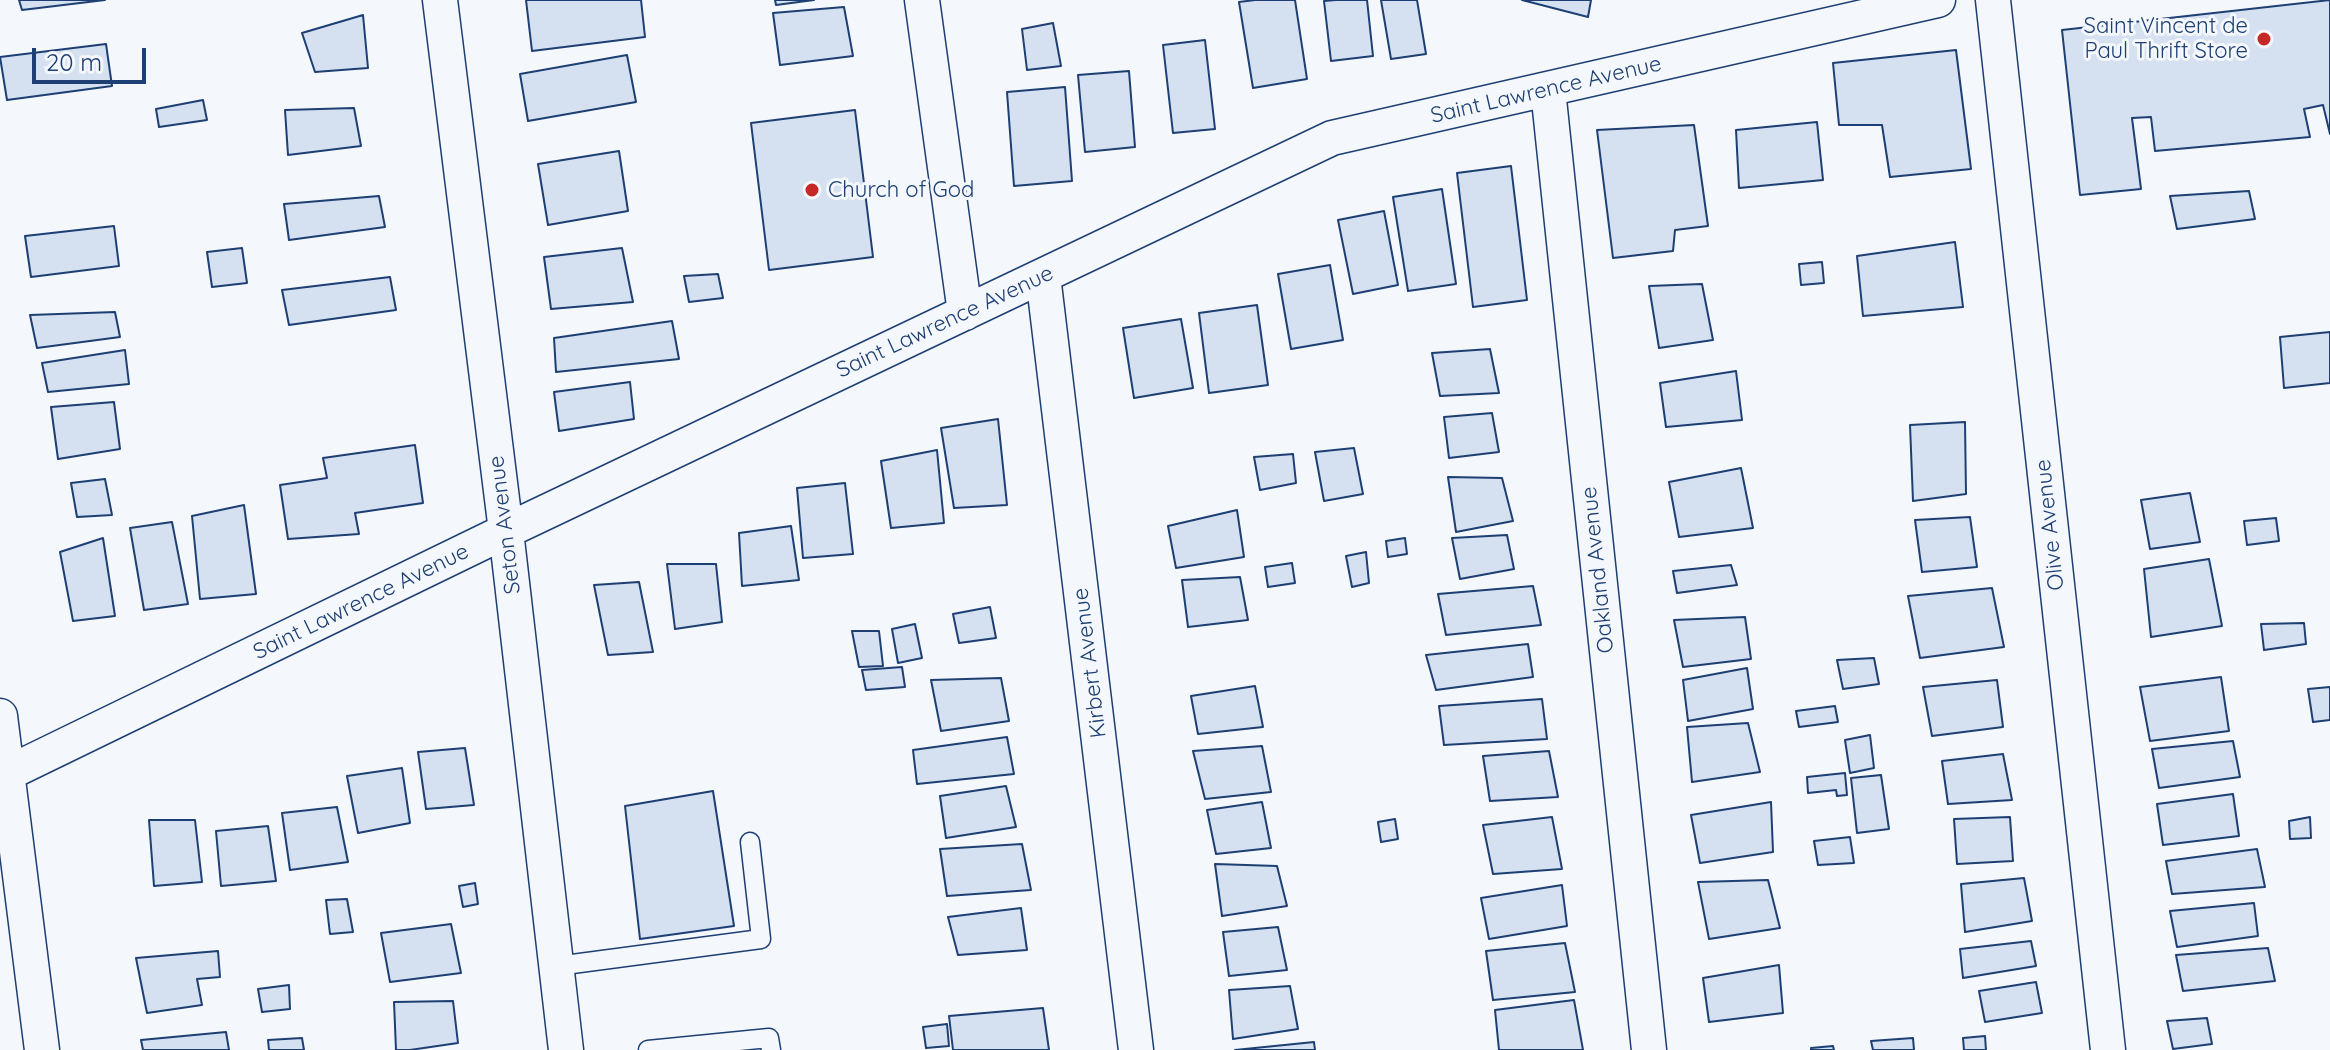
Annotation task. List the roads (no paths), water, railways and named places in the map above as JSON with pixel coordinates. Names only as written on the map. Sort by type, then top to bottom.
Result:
[{"type":"street","name":"Seton Avenue","points":[[440,0],[566,1050]]},
{"type":"street","points":[[922,0],[965,313]]},
{"type":"street","name":"Saint Lawrence Avenue","points":[[4,776],[506,531],[1332,138],[1938,0]]},
{"type":"street","name":"Olive Avenue","points":[[1993,0],[2108,1050]]},
{"type":"street","name":"Oakland Avenue","points":[[1548,90],[1649,1050]]},
{"type":"street","name":"Kirbert Avenue","points":[[1043,276],[1136,1050]]},
{"type":"street","points":[[0,716],[4,776],[42,1050]]},
{"type":"lane","points":[[557,966],[761,939],[750,842]]},
{"type":"lane","points":[[648,1050],[769,1038],[771,1050]]},
{"type":"place","name":"Saint Vincent de Paul Thrift Store","points":[[2264,39]]},
{"type":"place","name":"Church of God","points":[[812,190]]}]
